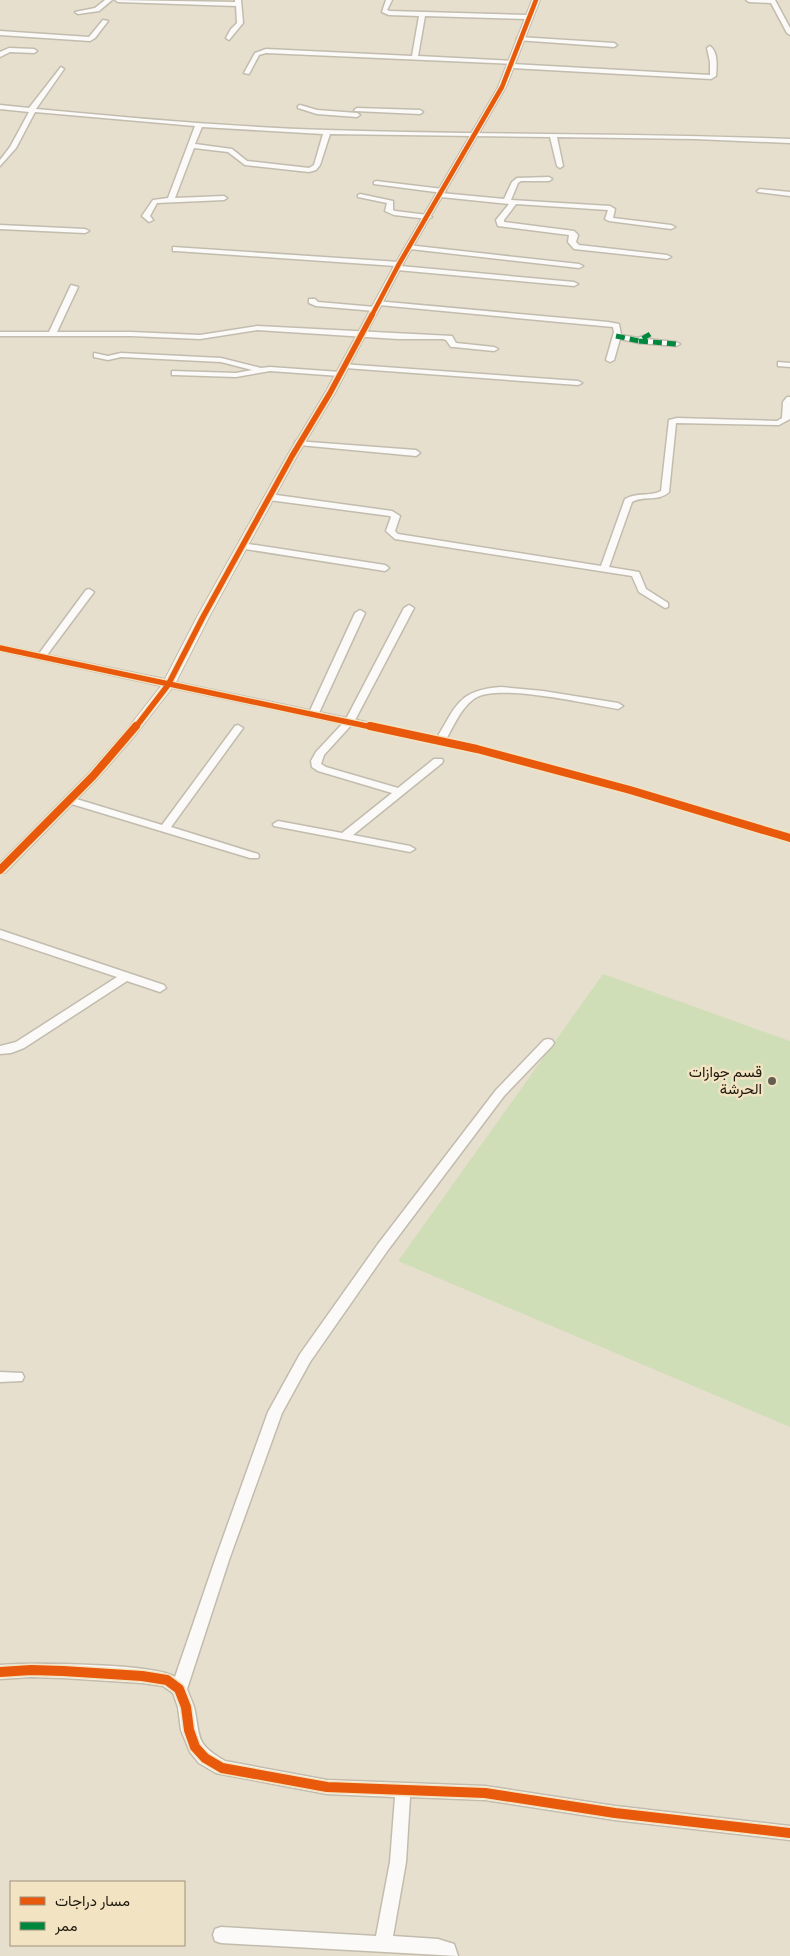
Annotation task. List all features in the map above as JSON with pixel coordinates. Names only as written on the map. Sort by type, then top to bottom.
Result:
[{"type":"street","points":[[78,12],[97,10],[109,0]]},
{"type":"street","points":[[118,0],[238,2],[240,23],[233,30],[229,38]]},
{"type":"street","points":[[389,0],[385,13],[527,18]]},
{"type":"street","points":[[1,868],[69,800],[129,735],[168,685],[203,617],[299,443],[343,370],[398,266],[474,135],[512,64],[519,39],[536,0]]},
{"type":"street","points":[[749,0],[772,0],[790,33]]},
{"type":"street","points":[[415,57],[422,14]]},
{"type":"street","points":[[0,33],[90,38],[93,37],[105,20]]},
{"type":"street","points":[[519,39],[614,45]]},
{"type":"street","points":[[247,73],[257,54],[266,51],[415,57],[710,78],[713,76],[714,66],[714,57],[710,48]]},
{"type":"street","points":[[0,56],[9,50],[34,50]]},
{"type":"street","points":[[0,164],[13,148],[33,110],[32,107],[60,69]]},
{"type":"street","points":[[0,106],[200,125],[327,132],[703,137],[790,141]]},
{"type":"street","points":[[300,107],[317,112],[356,110],[420,112]]},
{"type":"street","points":[[354,133],[356,110]]},
{"type":"street","points":[[171,200],[200,125]]},
{"type":"street","points":[[192,146],[230,150],[244,163],[314,170],[327,132]]},
{"type":"street","points":[[553,136],[560,166]]},
{"type":"street","points":[[549,179],[519,178],[515,182],[511,201],[500,220],[501,224],[571,233],[574,235],[572,245],[577,247],[667,257]]},
{"type":"street","points":[[376,183],[511,201],[610,208],[612,209],[609,220],[671,227]]},
{"type":"street","points":[[760,190],[790,194]]},
{"type":"street","points":[[360,196],[391,202],[389,211],[394,213],[428,217]]},
{"type":"street","points":[[149,220],[146,216],[155,201],[224,198]]},
{"type":"street","points":[[0,227],[85,231]]},
{"type":"street","points":[[410,247],[579,266]]},
{"type":"street","points":[[176,249],[398,266],[574,284]]},
{"type":"street","points":[[52,334],[74,287]]},
{"type":"street","points":[[312,301],[316,304],[377,306],[603,323],[616,326],[616,336],[610,360]]},
{"type":"street","points":[[0,334],[207,337],[257,328],[419,338],[443,337],[449,338],[456,346],[494,349]]},
{"type":"street","points":[[639,341],[650,334]]},
{"type":"street","points":[[616,336],[639,341],[676,344]]},
{"type":"street","points":[[98,355],[108,358],[121,355],[221,360],[260,369],[343,370],[578,383]]},
{"type":"street","points":[[781,364],[790,365]]},
{"type":"street","points":[[175,373],[236,375],[260,369]]},
{"type":"street","points":[[604,569],[628,501],[633,497],[661,495],[665,492],[672,422],[677,420],[779,422],[786,419],[787,402],[790,399]]},
{"type":"street","points":[[299,443],[416,453]]},
{"type":"street","points":[[269,497],[392,514],[396,516],[390,531],[395,536],[638,575],[642,590],[665,605]]},
{"type":"street","points":[[242,546],[385,568]]},
{"type":"street","points":[[42,657],[89,592]]},
{"type":"street","points":[[399,792],[334,773],[316,765],[316,762],[320,754],[349,722],[409,608]]},
{"type":"street","points":[[314,715],[360,613]]},
{"type":"street","points":[[0,648],[440,741],[564,772],[790,838]]},
{"type":"street","points":[[440,741],[465,701],[475,694],[485,691],[515,691],[618,706]]},
{"type":"street","points":[[164,829],[238,728]]},
{"type":"street","points":[[344,837],[438,761]]},
{"type":"street","points":[[69,800],[254,856]]},
{"type":"street","points":[[278,824],[410,849]]},
{"type":"street","points":[[0,934],[160,988]]},
{"type":"street","points":[[0,1050],[11,1050],[20,1045],[127,976]]},
{"type":"street","points":[[179,1689],[222,1560],[275,1412],[305,1358],[383,1247],[500,1093],[548,1043]]},
{"type":"street","points":[[0,1377],[18,1377]]},
{"type":"street","points":[[0,1672],[55,1671],[142,1676],[167,1680],[179,1689],[186,1707],[189,1730],[195,1747],[205,1758],[222,1768],[327,1786],[485,1793],[615,1813],[790,1833]]},
{"type":"street","points":[[382,1944],[398,1862],[403,1789]]},
{"type":"street","points":[[220,1935],[438,1947],[448,1950],[450,1956]]},
{"type":"green space","points":[[603,974],[790,1041],[790,1427],[398,1261]]},
{"type":"marked path","points":[[616,336],[639,341],[650,334]]},
{"type":"marked path","points":[[639,341],[676,344]]},
{"type":"cycle path","points":[[0,870],[93,776],[129,735],[168,685],[203,617],[292,456],[330,393],[399,264],[502,87],[526,21],[536,0]]},
{"type":"cycle path","points":[[0,648],[477,749],[630,790],[790,838]]},
{"type":"cycle path","points":[[0,1672],[31,1670],[63,1671],[142,1676],[167,1680],[179,1689],[186,1707],[189,1730],[195,1747],[205,1758],[222,1768],[327,1787],[485,1793],[615,1813],[790,1833]]},
{"type":"place","name":"قسم جوازات الحرشة","points":[[772,1081]]}]
